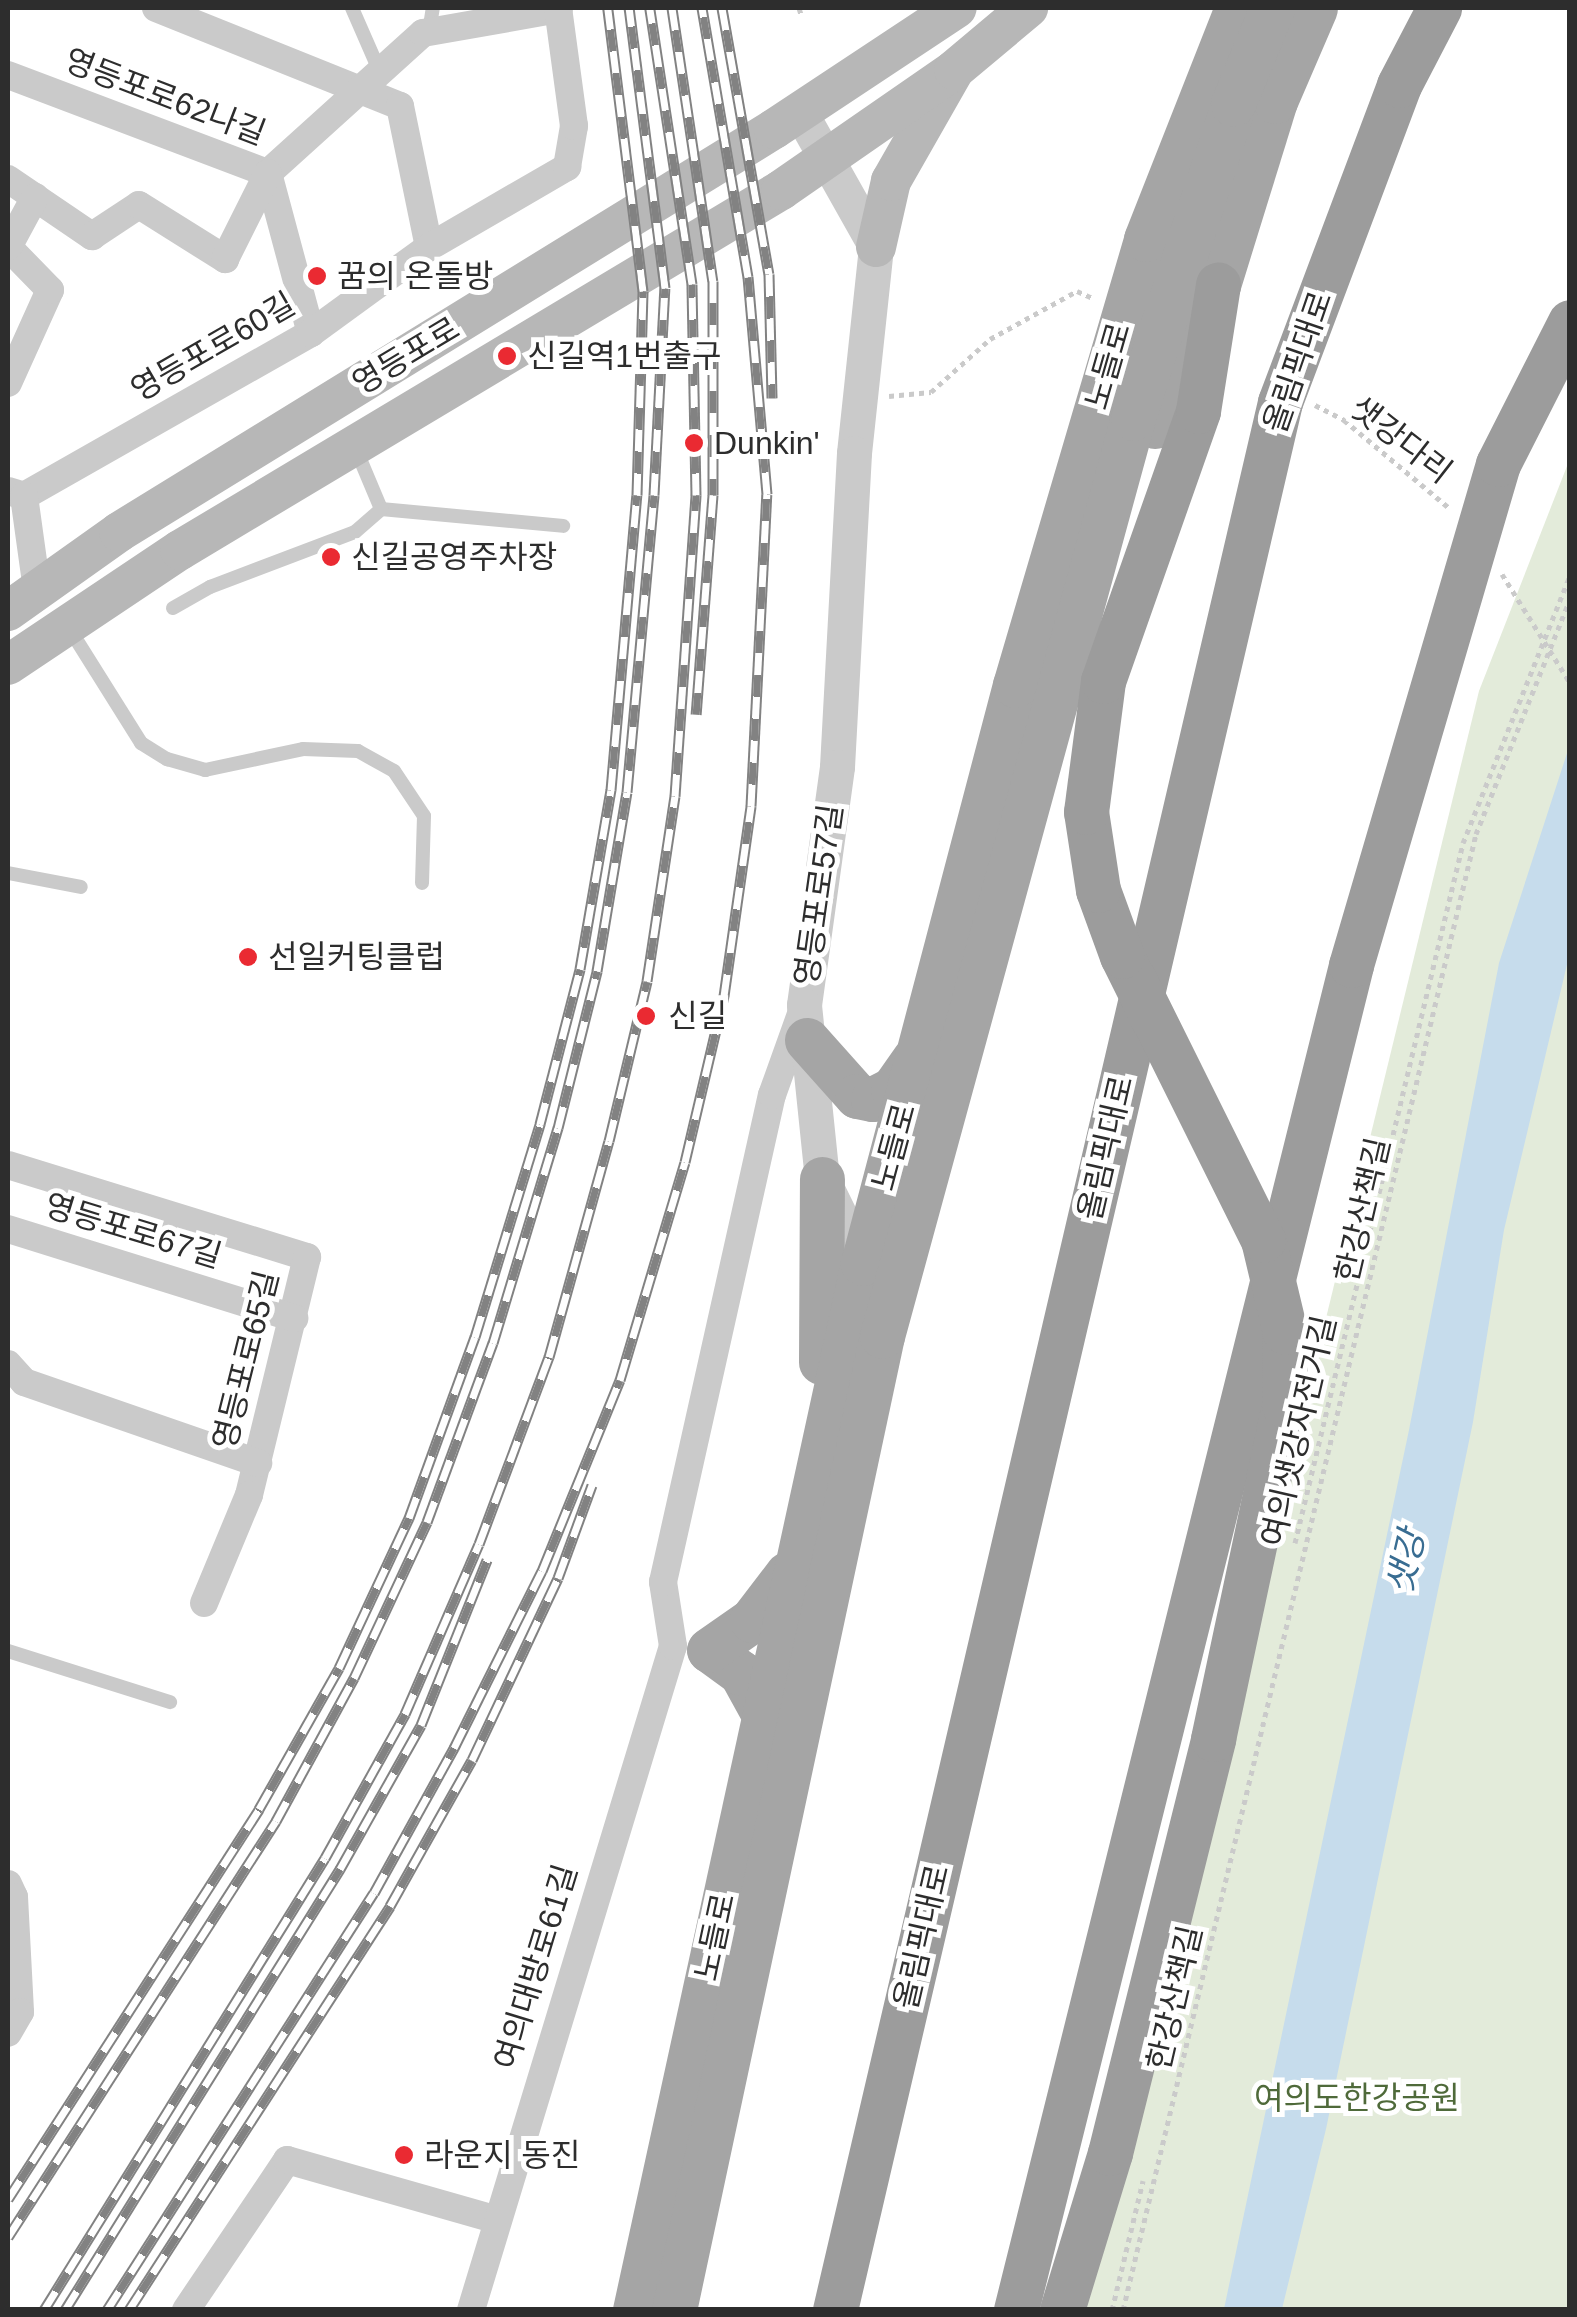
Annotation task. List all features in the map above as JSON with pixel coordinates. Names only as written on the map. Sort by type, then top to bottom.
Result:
[{"type":"highway","name":"올림픽대로","points":[[835,2310],[1280,402],[1399,85],[1439,8]]},
{"type":"highway","points":[[1062,2310],[1110,2154],[1259,1530],[1284,1405],[1285,1332],[1268,1258],[1223,1154],[1122,956],[1098,890],[1086,812],[1103,681],[1198,411],[1218,285]]},
{"type":"highway","points":[[1016,2310],[1350,966],[1498,464],[1570,322]]},
{"type":"main road","name":"영등포로","points":[[22,600],[119,532],[600,238],[958,8]]},
{"type":"main road","points":[[821,158],[954,70],[1028,8]]},
{"type":"main road","points":[[1015,685],[1090,348],[1204,8]]},
{"type":"main road","name":"노들로","points":[[635,2310],[862,1263],[1015,685],[1146,239],[1237,8]]},
{"type":"main road","name":"노들로","points":[[674,2310],[889,1311],[1178,272],[1272,8]]},
{"type":"main road","points":[[1103,537],[1218,285],[1275,100],[1315,8]]},
{"type":"main road","points":[[876,247],[891,180],[954,70]]},
{"type":"main road","name":"영등포로","points":[[8,665],[66,623],[781,190],[821,158]]},
{"type":"main road","points":[[806,1023],[840,1084],[874,1099],[893,1089],[918,1053]]},
{"type":"main road","points":[[816,1472],[822,1179]]},
{"type":"main road","points":[[691,1648],[752,1620],[794,1565]]},
{"type":"main road","points":[[691,1648],[741,1672],[763,1713]]},
{"type":"street","points":[[156,8],[370,80],[400,106],[428,247]]},
{"type":"street","name":"영등포로62나길","points":[[8,75],[268,173],[431,20],[559,8]]},
{"type":"street","name":"영등포로60길","points":[[22,600],[16,493],[310,332],[428,247],[567,167],[574,126],[559,8]]},
{"type":"street","points":[[787,121],[821,158],[876,247]]},
{"type":"street","points":[[8,179],[92,236],[140,204],[225,259],[268,173]]},
{"type":"street","points":[[268,173],[310,332]]},
{"type":"street","points":[[8,383],[50,290],[8,247],[35,198]]},
{"type":"street","name":"영등포로57길","points":[[691,1648],[663,1582],[772,1094],[806,1023],[837,767],[854,453],[876,247]]},
{"type":"street","points":[[806,1023],[822,1179],[889,1311]]},
{"type":"street","name":"영등포로65길","points":[[8,1165],[307,1257],[258,1464],[204,1603]]},
{"type":"street","name":"영등포로67길","points":[[8,1229],[294,1318]]},
{"type":"street","points":[[8,1364],[24,1382],[258,1464]]},
{"type":"street","name":"여의대방로61길","points":[[470,2310],[691,1648]]},
{"type":"street","points":[[8,1884],[20,2012],[8,2034]]},
{"type":"street","points":[[186,2310],[287,2160],[498,2220]]},
{"type":"lane","points":[[352,8],[370,80]]},
{"type":"lane","points":[[355,447],[382,509]]},
{"type":"lane","points":[[173,608],[210,587],[356,532],[382,509],[564,526]]},
{"type":"lane","points":[[66,623],[141,743],[167,759],[205,770],[303,749],[358,751],[394,771],[424,816],[422,883]]},
{"type":"lane","points":[[8,873],[81,887]]},
{"type":"lane","points":[[8,1651],[170,1702]]},
{"type":"path","points":[[881,396],[931,392],[990,339],[1077,291],[1111,306]]},
{"type":"path","name":"샛강다리","points":[[1311,403],[1344,420],[1455,514]]},
{"type":"path","points":[[1490,558],[1570,683]]},
{"type":"path","name":"여의샛강자전거길","points":[[1112,2310],[1462,843],[1570,575]]},
{"type":"path","name":"한강산책길","points":[[1124,2310],[1476,834],[1570,599]]},
{"type":"green space","name":"여의도한강공원","points":[[1569,461],[1569,2309],[1084,2310],[1479,691]]},
{"type":"water","name":"샛강","points":[[1569,747],[1569,956],[1504,1230],[1473,1422],[1326,2129],[1282,2309],[1224,2309],[1409,1430],[1499,963]]},
{"type":"railway","points":[[8,2199],[259,1809],[339,1668],[409,1518],[475,1337],[540,1124],[580,969],[611,790],[637,495],[643,291],[608,8]]},
{"type":"railway","points":[[8,2237],[276,1821],[354,1678],[427,1522],[493,1343],[558,1128],[597,971],[627,792],[654,495],[665,288],[629,8]]},
{"type":"railway","points":[[44,2310],[325,1858],[405,1714],[479,1544],[549,1357],[609,1141],[647,981],[675,796],[696,495],[692,284],[650,8]]},
{"type":"railway","points":[[672,8],[713,281],[713,495],[696,714]]},
{"type":"railway","points":[[107,2310],[374,1893],[454,1748],[542,1571],[620,1380],[685,1162],[724,996],[751,806],[767,494],[748,277],[702,8]]},
{"type":"railway","points":[[722,8],[769,274],[772,398]]},
{"type":"railway","points":[[129,2310],[390,1906],[472,1760],[558,1578],[592,1485]]},
{"type":"railway","points":[[65,2310],[340,1869],[421,1725],[487,1560]]},
{"type":"place","name":"꿈의 온돌방","points":[[317,276]]},
{"type":"place","name":"신길역1번출구","points":[[507,356]]},
{"type":"place","name":"Dunkin'","points":[[694,443]]},
{"type":"place","name":"신길공영주차장","points":[[331,557]]},
{"type":"place","name":"선일커팅클럽","points":[[248,957]]},
{"type":"place","name":"신길","points":[[646,1016]]},
{"type":"place","name":"라운지 동진","points":[[404,2155]]}]
